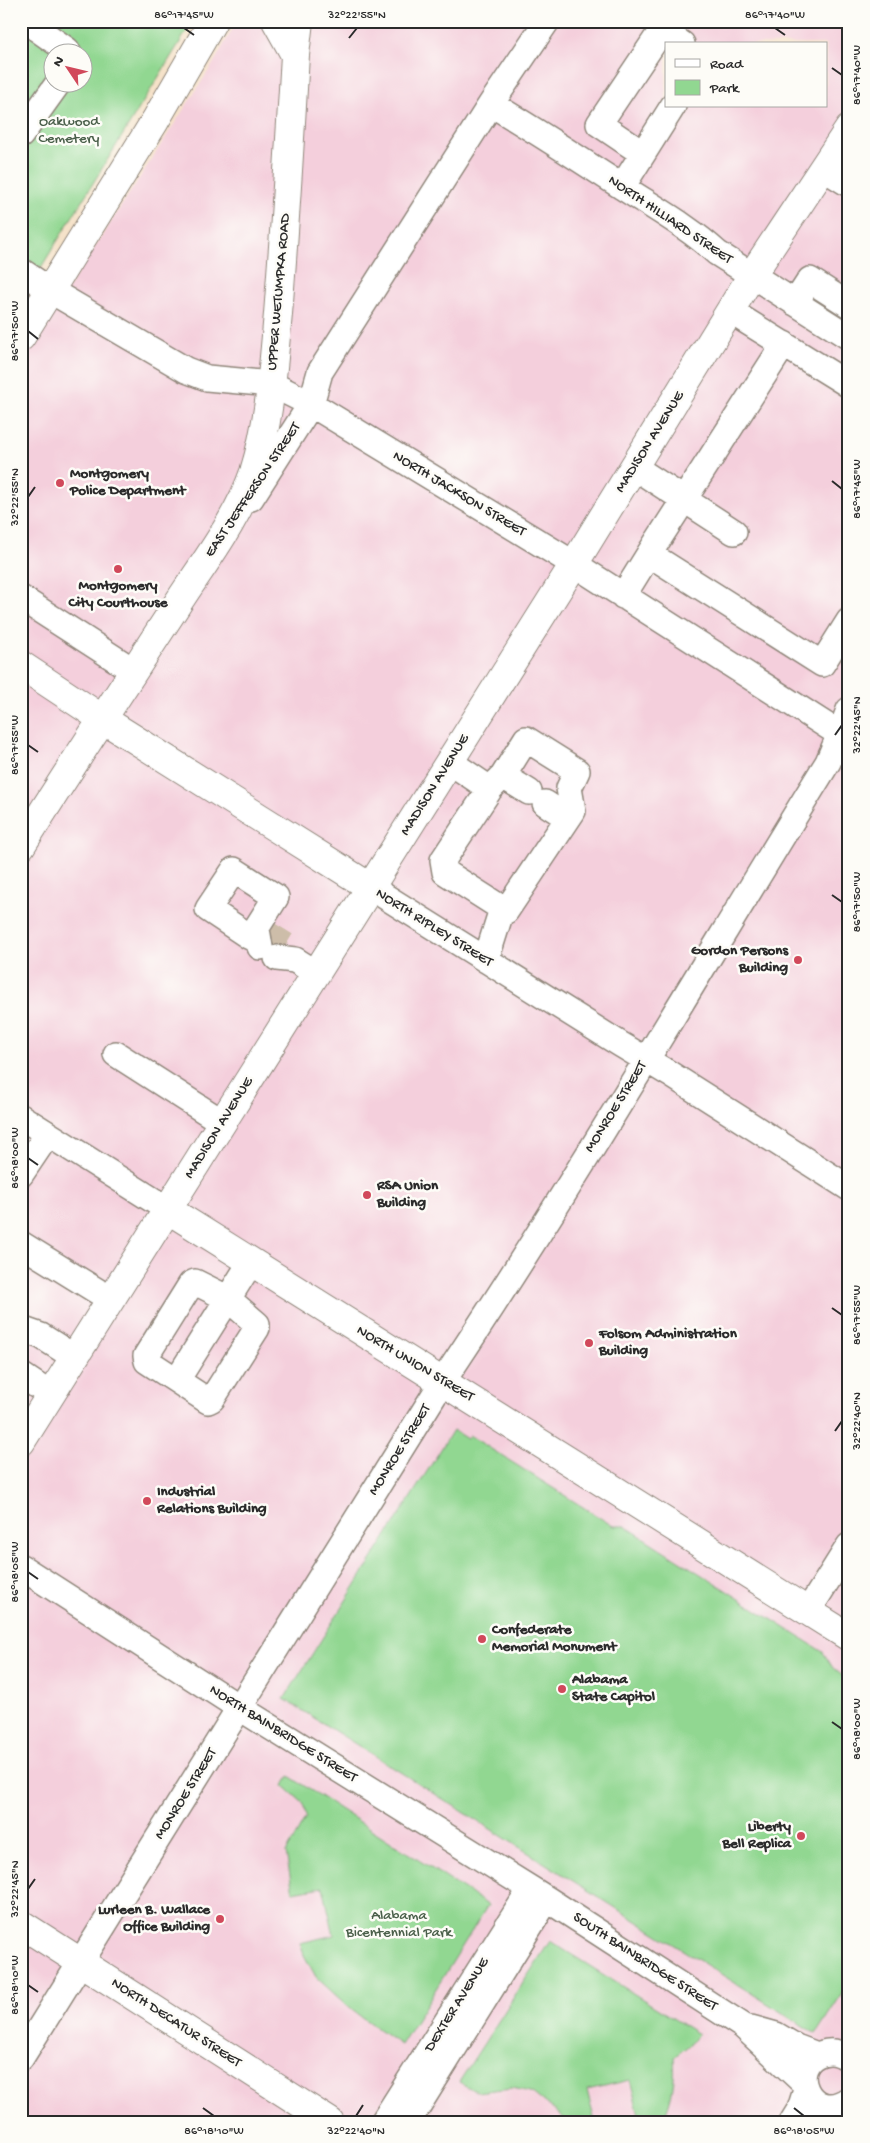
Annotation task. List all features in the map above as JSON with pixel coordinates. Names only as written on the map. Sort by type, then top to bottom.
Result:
[{"type":"main road","points":[[21,337],[198,50],[213,21]]},
{"type":"main road","points":[[198,50],[228,21]]},
{"type":"main road","points":[[276,21],[295,55]]},
{"type":"main road","name":"UPPER WETUMPKA ROAD","points":[[212,551],[241,503],[254,472],[263,437],[272,384],[299,21]]},
{"type":"main road","name":"MADISON AVENUE","points":[[21,1442],[222,1122],[277,948],[370,888],[574,564],[752,275],[849,129]]},
{"type":"main road","name":"EAST JEFFERSON STREET","points":[[21,846],[101,718],[212,551]]},
{"type":"main road","name":"NORTH RIPLEY STREET","points":[[21,665],[101,718],[370,888]]},
{"type":"main road","name":"NORTH UNION STREET","points":[[167,1209],[849,1637]]},
{"type":"main road","name":"NORTH DECATUR STREET","points":[[21,1924],[330,2122]]},
{"type":"street","points":[[26,21],[56,42]]},
{"type":"street","name":"EAST JEFFERSON STREET","points":[[212,551],[240,514],[311,404],[320,372],[546,21]]},
{"type":"street","points":[[642,153],[599,124],[662,30],[679,42]]},
{"type":"street","points":[[21,135],[51,92]]},
{"type":"street","name":"NORTH HILLIARD STREET","points":[[491,104],[622,186],[701,238],[718,253],[844,334]]},
{"type":"street","points":[[622,186],[672,108]]},
{"type":"street","points":[[823,168],[849,184]]},
{"type":"street","name":"NORTH JACKSON STREET","points":[[21,271],[51,291],[186,370],[207,378],[272,384],[311,404],[574,564],[845,737]]},
{"type":"street","points":[[795,303],[810,280],[849,305]]},
{"type":"street","points":[[730,311],[849,385]]},
{"type":"street","points":[[817,365],[844,334]]},
{"type":"street","points":[[623,596],[784,344]]},
{"type":"street","points":[[634,467],[734,532]]},
{"type":"street","points":[[649,554],[822,664],[849,621]]},
{"type":"street","points":[[21,598],[134,671]]},
{"type":"street","name":"MONROE STREET","points":[[21,2058],[443,1381],[511,1278],[845,737],[849,710]]},
{"type":"street","points":[[526,739],[577,771],[569,788],[573,811],[568,818],[506,911],[445,872],[444,860],[526,739]]},
{"type":"street","points":[[450,762],[537,797],[568,818]]},
{"type":"street","name":"NORTH RIPLEY STREET","points":[[370,888],[646,1059],[849,1188]]},
{"type":"street","points":[[486,960],[502,908]]},
{"type":"street","points":[[116,1054],[222,1122]]},
{"type":"street","name":"NORTH UNION STREET","points":[[21,1117],[167,1209]]},
{"type":"street","points":[[21,1174],[48,1134]]},
{"type":"street","points":[[21,1244],[110,1299]]},
{"type":"street","points":[[177,1380],[251,1262]]},
{"type":"street","points":[[195,1282],[227,1298],[257,1324],[257,1328],[212,1399],[208,1401],[177,1380],[147,1361],[146,1356],[191,1284],[195,1282]]},
{"type":"street","points":[[21,1329],[41,1336],[74,1357]]},
{"type":"street","points":[[21,1376],[51,1395]]},
{"type":"street","points":[[808,1611],[849,1546]]},
{"type":"street","name":"NORTH BAINBRIDGE STREET","points":[[21,1567],[240,1708],[539,1894]]},
{"type":"street","name":"SOUTH BAINBRIDGE STREET","points":[[539,1894],[743,2026],[804,2086],[815,2102],[836,2106]]},
{"type":"street","name":"DEXTER AVENUE","points":[[383,2122],[539,1894]]},
{"type":"street","name":"DEXTER AVENUE","points":[[408,2122],[539,1894]]},
{"type":"street","name":"SOUTH BAINBRIDGE STREET","points":[[743,2026],[776,2035],[796,2047],[838,2050]]},
{"type":"street","points":[[792,2122],[800,2109],[805,2068],[811,2059],[838,2050]]},
{"type":"shaded area","points":[[237,21],[849,21],[849,2122],[21,2122],[21,361],[213,64]]},
{"type":"green space","name":"Oakwood Cemetery","points":[[21,21],[193,21],[21,300]]},
{"type":"green space","points":[[453,1430],[467,1439],[469,1435],[613,1526],[625,1526],[823,1652],[833,1668],[849,1681],[849,1983],[816,2034],[284,1699]]},
{"type":"green space","name":"Alabama Bicentennial Park","points":[[289,1776],[488,1905],[401,2045],[353,2011],[316,1977],[304,1955],[300,1943],[334,1935],[323,1887],[293,1892],[286,1853],[306,1817],[303,1803],[284,1786]]},
{"type":"green space","points":[[550,1941],[698,2034],[688,2046],[674,2057],[672,2090],[662,2122],[641,2122],[630,2080],[587,2090],[595,2122],[569,2122],[531,2092],[511,2088],[477,2092],[459,2082]]},
{"type":"tunnel","points":[[268,934],[286,945]]},
{"type":"place","name":"Montgomery Police Department","points":[[60,483]]},
{"type":"place","name":"Montgomery City Courthouse","points":[[118,569]]},
{"type":"place","name":"Gordon Persons Building","points":[[798,960]]},
{"type":"place","name":"RSA Union Building","points":[[367,1195]]},
{"type":"place","name":"Folsom Administration Building","points":[[589,1343]]},
{"type":"place","name":"Industrial Relations Building","points":[[147,1501]]},
{"type":"place","name":"Confederate Memorial Monument","points":[[482,1639]]},
{"type":"place","name":"Alabama State Capitol","points":[[562,1689]]},
{"type":"place","name":"Liberty Bell Replica","points":[[801,1836]]},
{"type":"place","name":"Lurleen B. Wallace Office Building","points":[[220,1919]]}]
